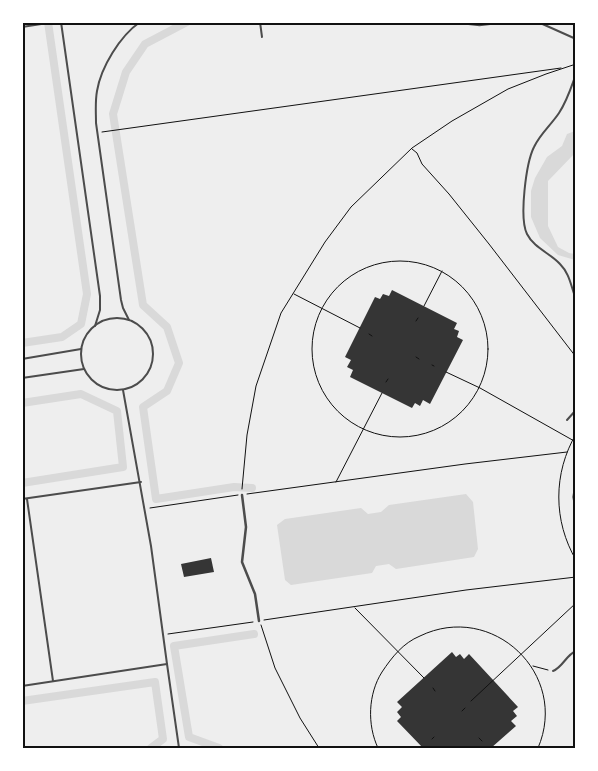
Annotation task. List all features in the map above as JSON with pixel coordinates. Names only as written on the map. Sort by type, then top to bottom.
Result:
[{"type":"street","points":[[242,495],[246,527],[242,562],[255,594],[259,621]]},
{"type":"lane","points":[[22,27],[54,22]]},
{"type":"lane","points":[[61,22],[100,296],[100,310],[95,326]]},
{"type":"lane","points":[[129,320],[121,300],[97,133],[96,106],[101,74],[109,58],[140,22]]},
{"type":"lane","points":[[260,22],[262,37]]},
{"type":"lane","points":[[460,22],[471,26],[482,26],[496,22]]},
{"type":"lane","points":[[538,22],[576,39]]},
{"type":"lane","points":[[576,74],[567,101],[533,149],[529,162],[523,212],[526,233],[533,243],[559,263],[569,277],[576,299]]},
{"type":"lane","points":[[111,318],[120,318],[139,324],[146,332],[152,341],[154,357],[149,372],[142,381],[133,387],[115,391],[93,382],[84,369],[81,349],[88,332],[95,326],[111,318]]},
{"type":"lane","points":[[22,359],[81,349]]},
{"type":"lane","points":[[22,378],[84,369]]},
{"type":"lane","points":[[123,390],[151,546],[180,748]]},
{"type":"lane","points":[[567,420],[576,410]]},
{"type":"lane","points":[[22,499],[140,482]]},
{"type":"lane","points":[[26,499],[53,681]]},
{"type":"lane","points":[[553,671],[560,667],[572,652],[576,651]]},
{"type":"lane","points":[[22,686],[167,664]]},
{"type":"path","points":[[242,495],[247,435],[256,386],[281,313],[325,242],[351,207],[412,148],[452,121],[508,89],[576,64]]},
{"type":"path","points":[[97,133],[564,68]]},
{"type":"path","points":[[412,148],[422,164],[449,194],[576,357]]},
{"type":"path","points":[[397,260],[420,263],[442,271],[464,287],[480,309],[488,335],[488,362],[480,388],[464,410],[442,427],[434,430],[417,436],[390,437],[363,430],[343,417],[326,399],[316,378],[311,354],[312,338],[321,308],[334,289],[352,274],[374,264],[397,260]]},
{"type":"path","points":[[424,306],[442,271]]},
{"type":"path","points":[[293,294],[360,328]]},
{"type":"path","points":[[416,322],[418,318]]},
{"type":"path","points":[[446,372],[480,388],[576,442]]},
{"type":"path","points":[[336,482],[382,393]]},
{"type":"path","points":[[576,434],[567,452],[560,477],[559,503],[562,529],[576,560]]},
{"type":"path","points":[[144,508],[567,452]]},
{"type":"path","points":[[576,472],[573,497],[576,519]]},
{"type":"path","points":[[163,635],[466,590],[576,577]]},
{"type":"path","points":[[471,701],[576,603]]},
{"type":"path","points":[[355,607],[424,678]]},
{"type":"path","points":[[259,621],[275,668],[300,718],[319,748]]},
{"type":"path","points":[[378,748],[373,736],[370,711],[377,679],[398,651],[419,636],[434,630],[451,627],[478,629],[494,634],[509,643],[532,666],[542,687],[546,709],[542,740],[538,748]]},
{"type":"path","points":[[532,666],[553,671]]},
{"type":"path","points":[[462,711],[465,708]]},
{"type":"path","points":[[479,738],[482,741]]},
{"type":"shaded area","points":[[22,23],[575,23],[575,748],[23,748]]},
{"type":"shaded area","points":[[575,131],[575,153],[548,181],[548,226],[558,247],[575,254],[575,260],[558,255],[540,238],[531,217],[531,191],[535,178],[547,157],[562,146],[567,134]]},
{"type":"shaded area","points":[[466,494],[473,502],[478,549],[474,557],[396,569],[389,564],[376,566],[372,573],[291,585],[285,580],[277,525],[285,519],[361,508],[368,514],[381,512],[389,505]]},
{"type":"building","points":[[392,290],[457,323],[454,329],[459,331],[457,337],[463,340],[430,404],[423,400],[420,406],[415,403],[412,408],[350,377],[353,370],[347,367],[351,360],[345,357],[375,297],[380,299],[383,294],[389,296]]},
{"type":"building","points":[[211,558],[214,572],[184,577],[181,564]]},
{"type":"building","points":[[452,652],[456,657],[460,654],[464,659],[469,654],[518,707],[513,711],[517,716],[511,721],[516,726],[491,748],[423,748],[397,721],[401,717],[397,712],[402,707],[397,702]]},
{"type":"waterway","points":[[22,343],[62,337],[81,324],[87,294],[48,22]]},
{"type":"waterway","points":[[187,22],[145,44],[126,72],[113,114],[143,305],[167,327],[179,363],[167,391],[143,407],[156,499],[234,487],[252,488]]},
{"type":"waterway","points":[[22,403],[81,394],[117,411],[123,467],[22,483]]},
{"type":"waterway","points":[[219,748],[189,737],[174,646],[254,634]]},
{"type":"waterway","points":[[22,701],[155,682],[163,739],[151,748]]}]
